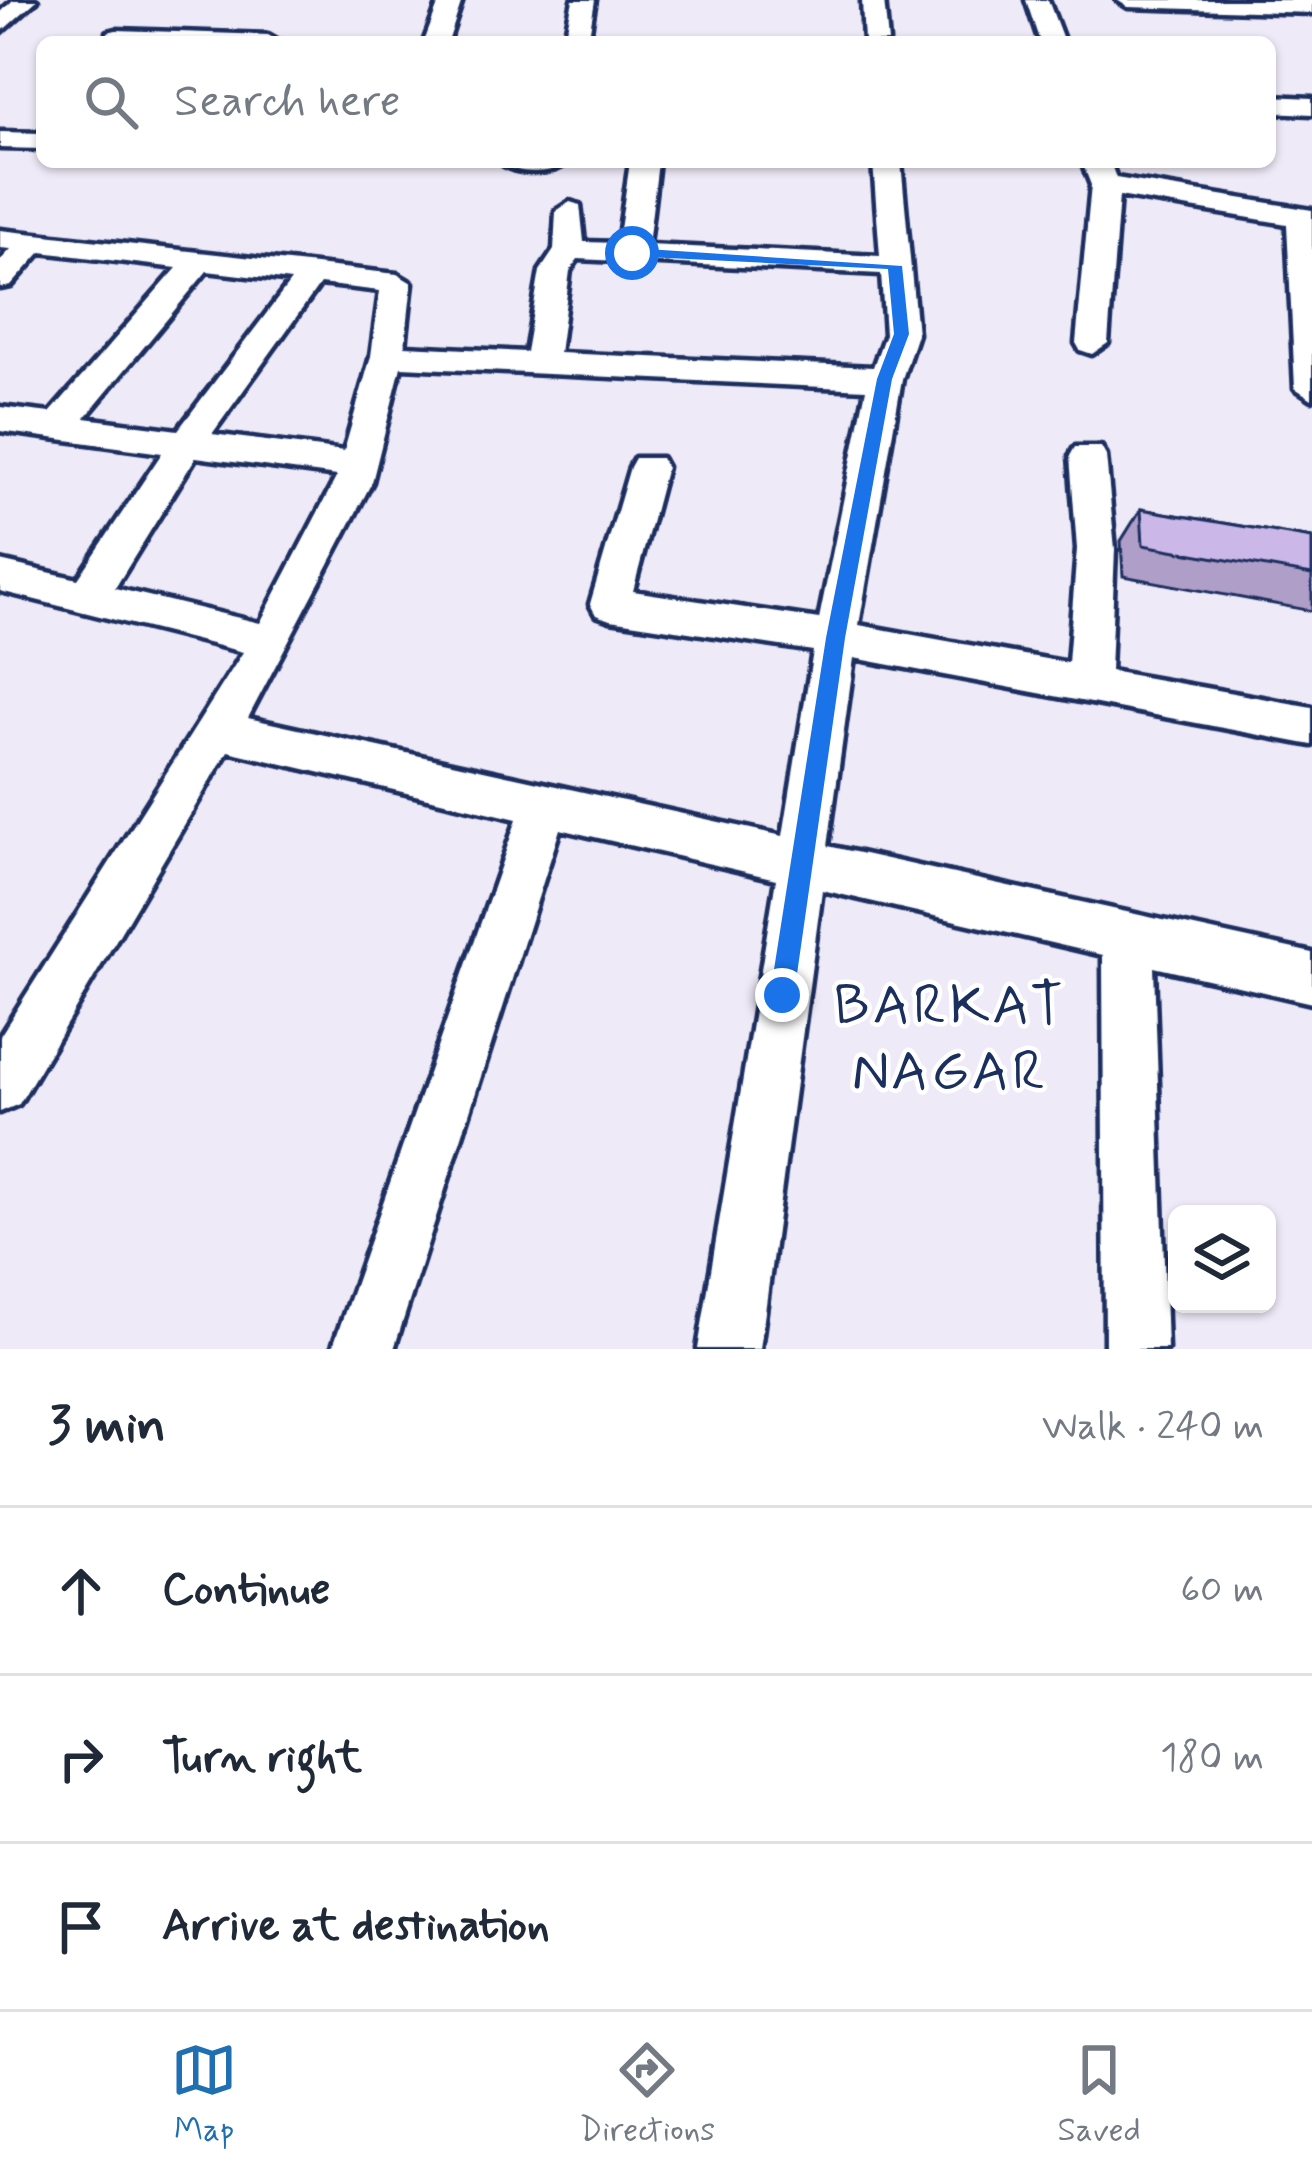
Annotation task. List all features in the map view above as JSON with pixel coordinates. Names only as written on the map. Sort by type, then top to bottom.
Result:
[{"type":"street","points":[[0,26],[26,0]]},
{"type":"street","points":[[438,36],[452,0]]},
{"type":"street","points":[[577,36],[584,0]]},
{"type":"street","points":[[872,0],[875,36]]},
{"type":"street","points":[[1037,0],[1050,36]]},
{"type":"street","points":[[1128,0],[1312,6]]},
{"type":"street","points":[[117,36],[137,12]]},
{"type":"street","points":[[1276,104],[1312,106]]},
{"type":"street","points":[[0,140],[36,142]]},
{"type":"street","points":[[632,253],[643,168]]},
{"type":"street","points":[[729,1349],[836,638],[885,379],[902,334],[887,168]]},
{"type":"street","points":[[1092,343],[1101,174],[1306,218],[1312,388]]},
{"type":"street","points":[[542,363],[555,271],[569,250],[570,211]]},
{"type":"street","points":[[0,239],[397,283],[387,356],[358,466],[271,642],[0,1085]]},
{"type":"street","points":[[0,279],[33,243]]},
{"type":"street","points":[[569,250],[895,266]]},
{"type":"street","points":[[58,427],[200,261]]},
{"type":"street","points":[[88,597],[186,444],[312,274]]},
{"type":"street","points":[[387,356],[885,379]]},
{"type":"street","points":[[0,419],[358,466]]},
{"type":"street","points":[[1088,456],[1096,549],[1088,685]]},
{"type":"street","points":[[648,467],[610,604],[836,638],[1312,726]]},
{"type":"street","points":[[0,576],[271,642]]},
{"type":"street","points":[[217,730],[1312,978]]},
{"type":"street","points":[[363,1349],[544,804]]},
{"type":"street","points":[[1128,936],[1136,1349]]},
{"type":"building","points":[[1141,509],[1312,538],[1312,575],[1143,545]]},
{"type":"district","name":"BARKAT NAGAR","points":[[950,1040]]},
{"type":"route","points":[[632,253],[895,266],[902,334],[885,379],[836,638],[782,995]]}]
